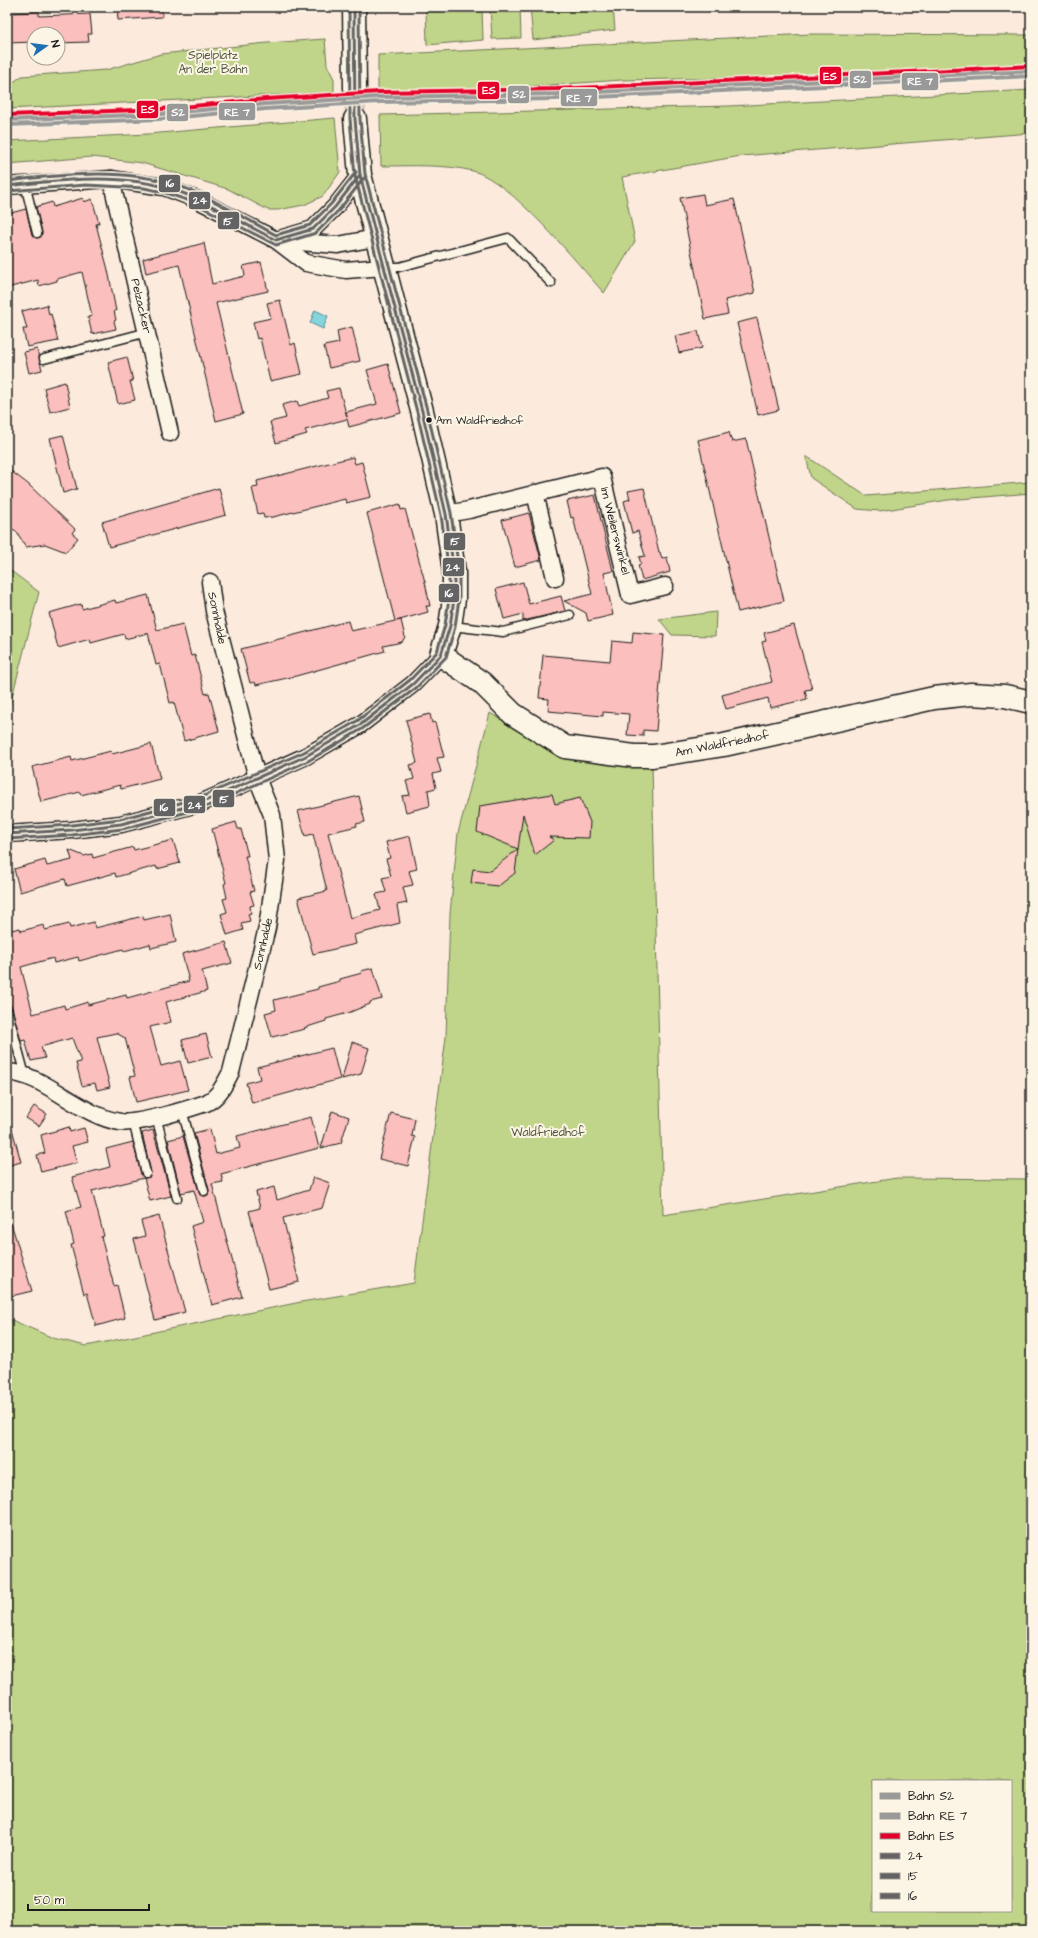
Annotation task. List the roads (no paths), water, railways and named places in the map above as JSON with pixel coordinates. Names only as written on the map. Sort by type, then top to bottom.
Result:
[{"type":"street","points":[[354,7],[355,88]]},
{"type":"street","points":[[7,834],[72,830],[121,824],[202,803],[312,753],[367,721],[413,684],[441,655],[450,626],[454,599],[454,572],[446,514],[423,417],[375,238],[359,167],[355,118]]},
{"type":"street","points":[[276,240],[313,229],[335,207],[359,167]]},
{"type":"street","points":[[7,186],[112,179],[164,187],[198,200],[276,240],[306,263],[346,270],[383,266]]},
{"type":"street","name":"Pelzacker","points":[[112,179],[170,432]]},
{"type":"street","points":[[276,240],[338,245],[375,238]]},
{"type":"street","name":"Im Weilerswinkel","points":[[446,514],[602,477],[630,595],[665,586]]},
{"type":"street","points":[[535,493],[555,578]]},
{"type":"street","name":"Sonnhalde","points":[[14,1072],[89,1111],[120,1122],[133,1121],[182,1110],[212,1100],[221,1091],[231,1072],[267,928],[277,860],[272,815],[257,778],[214,611],[210,582]]},
{"type":"street","name":"Am Waldfriedhof","points":[[441,655],[482,683],[513,714],[565,748],[634,756],[653,756],[934,698],[971,694],[1005,696],[1031,702]]},
{"type":"lane","points":[[25,184],[37,233]]},
{"type":"lane","points":[[383,266],[398,267],[508,238],[552,282]]},
{"type":"lane","points":[[44,359],[148,332]]},
{"type":"lane","points":[[450,626],[503,632],[570,615]]},
{"type":"lane","name":"Sonnhalde","points":[[7,1008],[23,1068],[14,1072]]},
{"type":"lane","points":[[182,1110],[204,1191]]},
{"type":"lane","points":[[156,1116],[177,1198]]},
{"type":"lane","points":[[133,1121],[146,1174]]},
{"type":"water","points":[[315,310],[328,316],[323,329],[310,323]]},
{"type":"tunnel","points":[[355,88],[355,119]]},
{"type":"rail line","name":"ES","points":[[7,115],[161,109],[266,99],[379,92],[556,89],[1031,66]]},
{"type":"rail line","name":"S2","points":[[7,120],[161,114],[266,104],[379,97],[556,94],[1031,71]]},
{"type":"place","name":"Am Waldfriedhof","points":[[429,420]]},
{"type":"park label","name":"Spielplatz An der Bahn","points":[[213,62]]},
{"type":"park label","name":"Waldfriedhof","points":[[548,1132]]}]
